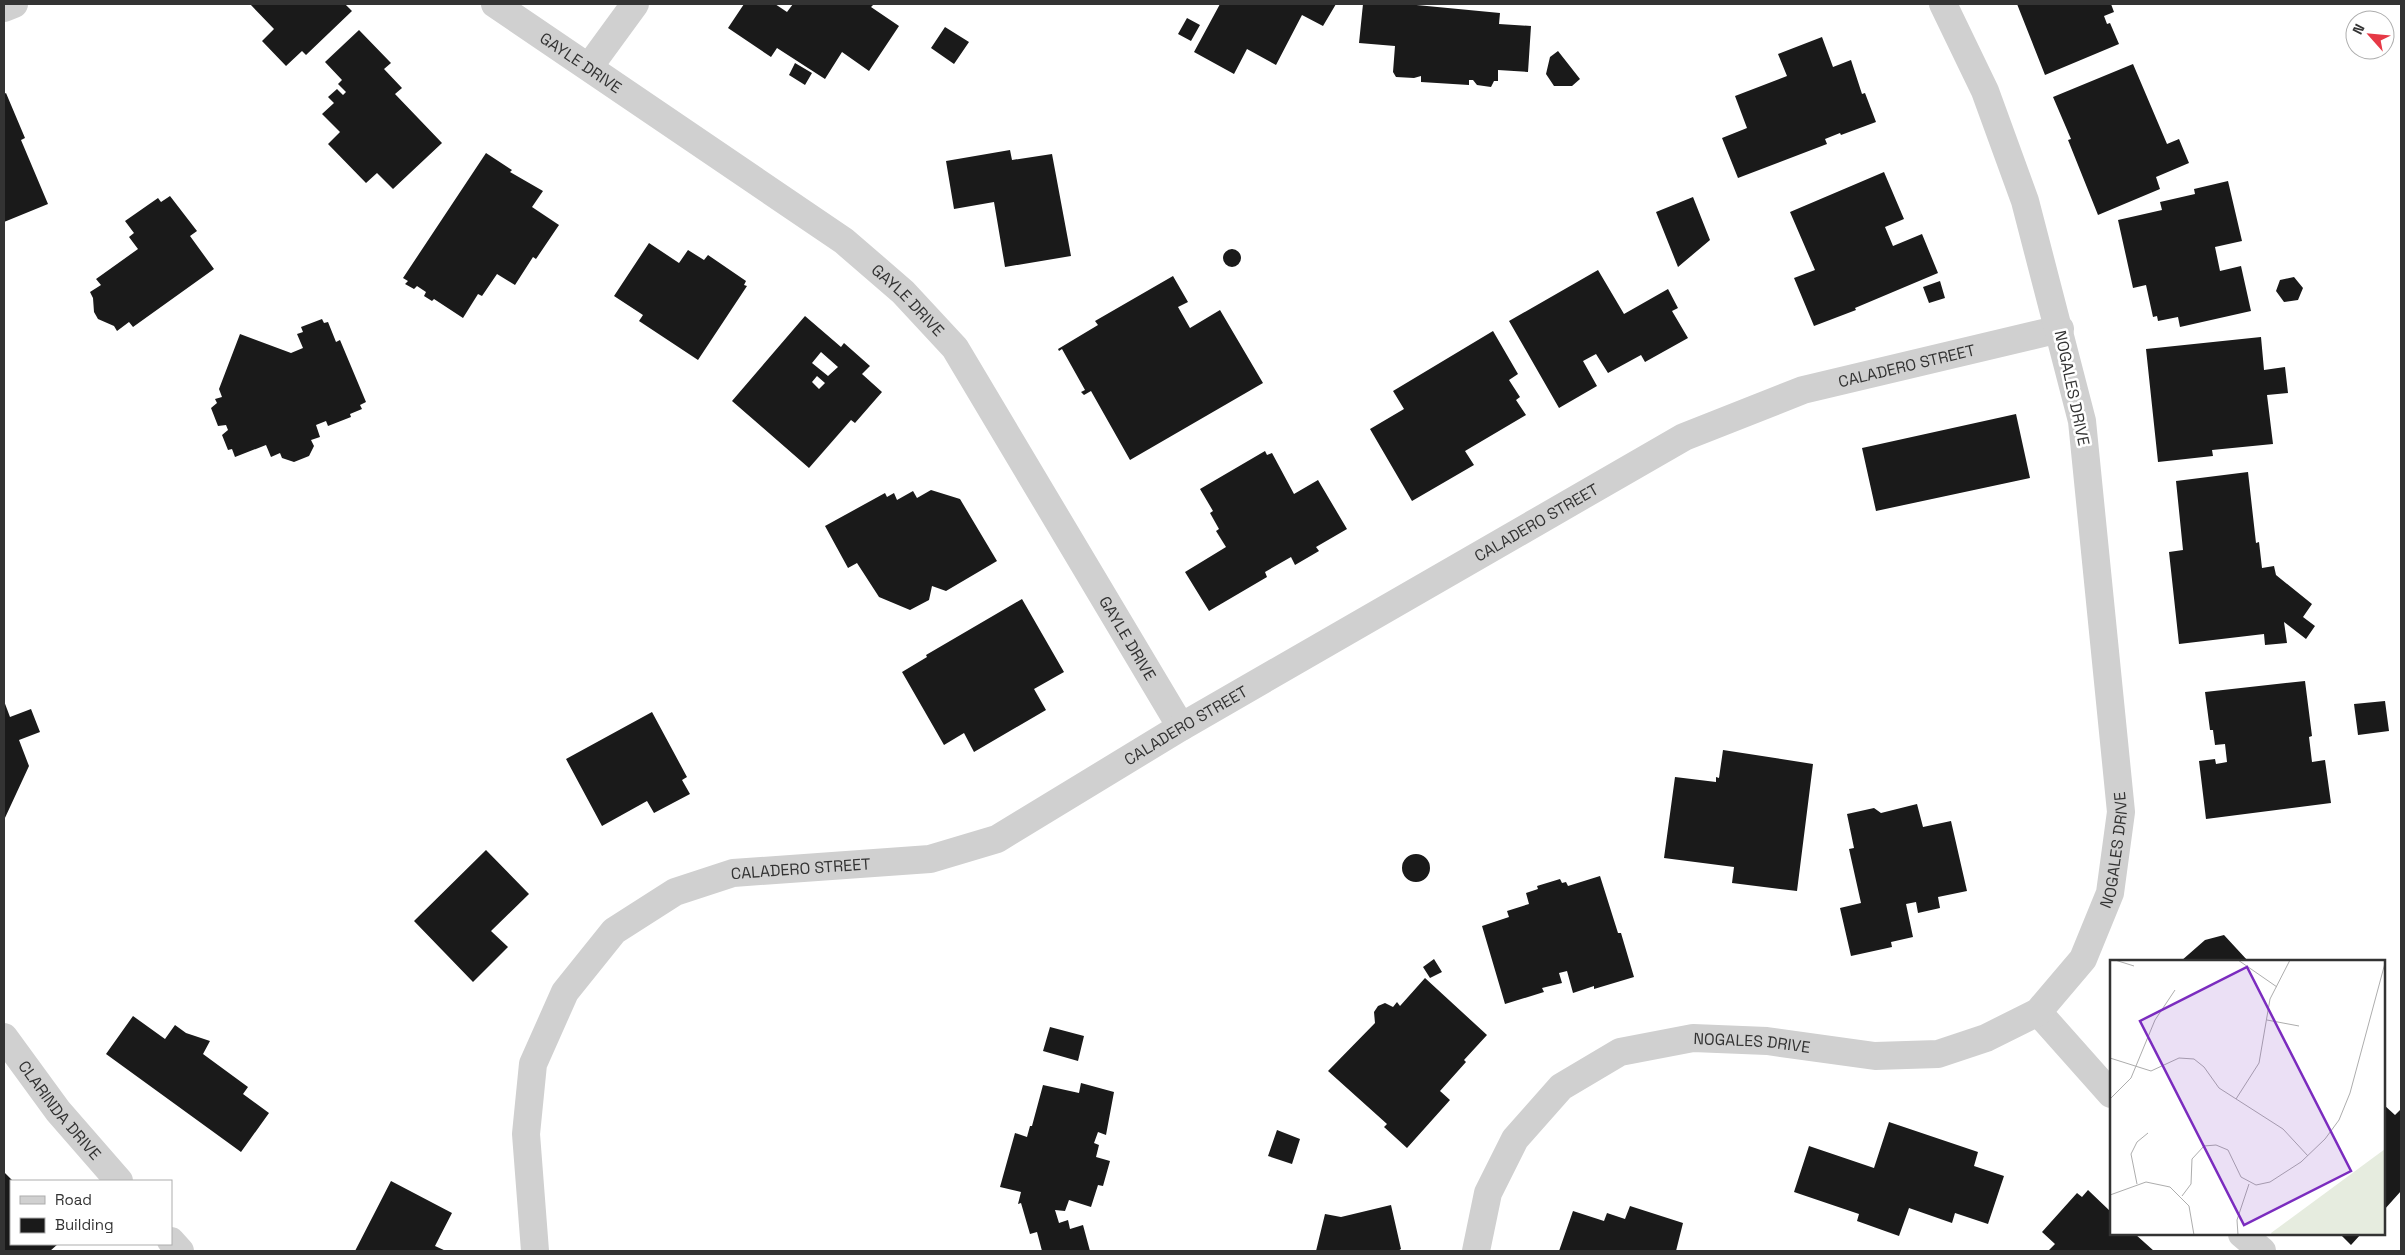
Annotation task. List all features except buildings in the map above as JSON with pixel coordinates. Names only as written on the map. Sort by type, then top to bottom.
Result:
[{"type":"street","points":[[4,8],[14,4]]},
{"type":"street","name":"GAYLE DRIVE","points":[[495,4],[844,241],[903,292],[955,348],[1181,728]]},
{"type":"street","points":[[589,67],[635,4]]},
{"type":"street","name":"NOGALES DRIVE","points":[[1476,1251],[1488,1193],[1515,1140],[1561,1087],[1620,1052],[1693,1038],[1767,1041],[1875,1056],[1938,1054],[1986,1038],[2038,1012],[2083,959],[2110,892],[2121,812],[2082,421],[2060,329],[2025,201],[1985,91],[1943,4]]},
{"type":"street","name":"CALADERO STREET","points":[[535,1251],[526,1134],[533,1064],[565,992],[614,931],[675,892],[732,873],[930,859],[997,839],[1181,728],[1684,437],[1803,390],[2060,329]]},
{"type":"street","points":[[2038,1012],[2110,1093]]},
{"type":"street","name":"CLARINDA DRIVE","points":[[4,1037],[58,1111],[118,1180]]},
{"type":"street","points":[[2243,1235],[2262,1251]]}]
